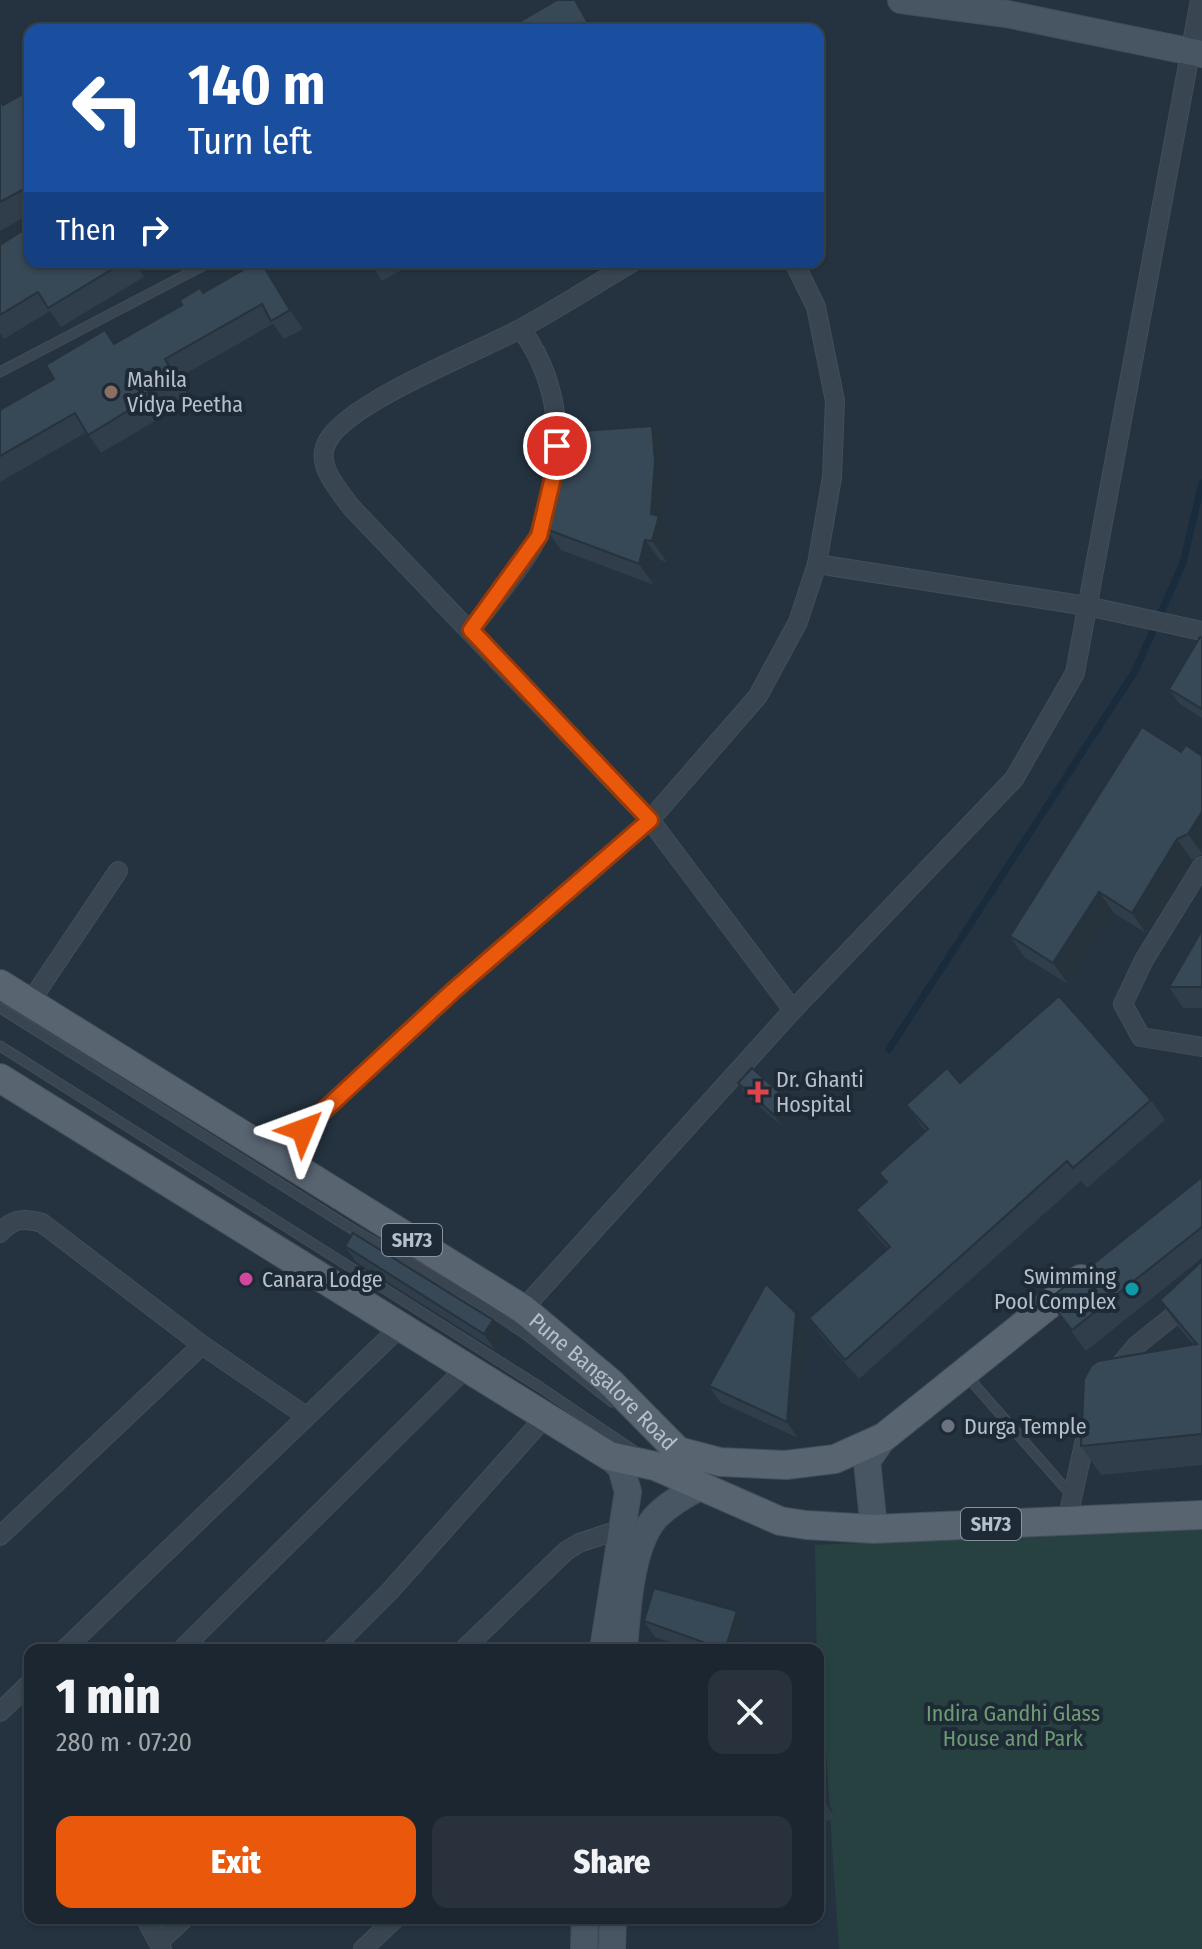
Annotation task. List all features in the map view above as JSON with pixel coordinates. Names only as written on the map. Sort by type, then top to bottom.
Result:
[{"type":"main road","points":[[901,0],[1009,7],[1196,53]]},
{"type":"main road","name":"Pune Bangalore Road","points":[[0,984],[523,1309],[611,1383],[666,1458],[701,1486],[780,1521],[874,1529]]},
{"type":"main road","name":"Pune Bangalore Road","points":[[0,1078],[609,1456],[786,1465],[835,1459],[884,1437],[1100,1264]]},
{"type":"main road","points":[[874,1529],[867,1461],[884,1437]]},
{"type":"main road","points":[[609,1456],[627,1479],[624,1644]]},
{"type":"main road","points":[[605,1644],[628,1558],[666,1458]]},
{"type":"main road","points":[[628,1558],[653,1521],[701,1486]]},
{"type":"main road","name":"SH73","points":[[874,1529],[1070,1508],[1202,1515]]},
{"type":"main road","points":[[584,1949],[585,1924]]},
{"type":"main road","points":[[612,1949],[613,1924]]},
{"type":"street","points":[[523,1309],[793,1010],[1014,779],[1075,673],[1196,53],[1200,0]]},
{"type":"street","points":[[623,268],[521,329],[366,405],[337,425],[324,448],[328,473],[351,507],[650,820],[793,1010]]},
{"type":"street","points":[[277,1154],[453,991],[650,820],[758,696],[798,622],[817,564],[832,477],[835,401],[816,307],[797,268]]},
{"type":"street","points":[[471,630],[539,536],[555,469],[558,423],[551,384],[540,355],[521,329]]},
{"type":"street","points":[[817,564],[1087,606],[1202,631]]},
{"type":"street","points":[[1202,866],[1144,960],[1123,1004],[1141,1037],[1202,1047]]},
{"type":"street","points":[[30,1002],[118,871]]},
{"type":"street","points":[[0,1233],[9,1222],[26,1218],[42,1223],[202,1345],[306,1416]]},
{"type":"street","points":[[1105,1387],[1137,1345],[1202,1293]]},
{"type":"street","points":[[70,1644],[399,1328]]},
{"type":"street","points":[[0,1536],[202,1345]]},
{"type":"street","points":[[187,1644],[465,1369]]},
{"type":"street","points":[[1070,1508],[1091,1410]]},
{"type":"street","points":[[337,1644],[390,1591],[544,1418]]},
{"type":"street","points":[[469,1644],[566,1551],[579,1543],[624,1528]]},
{"type":"street","points":[[0,1712],[24,1689]]},
{"type":"street","points":[[148,1924],[161,1946],[180,1924]]},
{"type":"street","points":[[363,1949],[390,1924]]},
{"type":"lane","points":[[0,372],[199,268]]},
{"type":"lane","points":[[0,1008],[525,1334],[666,1458]]},
{"type":"lane","points":[[0,1046],[540,1387],[666,1458]]},
{"type":"lane","points":[[964,1373],[1070,1508]]},
{"type":"green space","name":"Indira Gandhi Glass House and Park","points":[[1202,1526],[1202,1949],[839,1949],[824,1748],[824,1644],[817,1644],[815,1545]]},
{"type":"building","points":[[557,0],[575,0],[589,24],[515,24]]},
{"type":"building","points":[[24,93],[24,189],[0,202],[0,99],[3,105]]},
{"type":"building","points":[[24,230],[24,268],[114,268],[48,308],[38,292],[0,315],[0,245]]},
{"type":"building","points":[[247,268],[265,268],[290,310],[271,321],[262,304],[165,359],[175,376],[144,394],[147,399],[88,435],[75,413],[0,456],[0,410],[54,379],[46,365],[105,330],[114,344],[182,305],[180,300],[200,288],[203,293]]},
{"type":"building","points":[[652,426],[655,462],[651,514],[659,516],[652,541],[645,540],[639,564],[546,529],[555,433]]},
{"type":"building","points":[[1202,638],[1202,709],[1169,689]]},
{"type":"building","points":[[1142,727],[1181,752],[1186,745],[1202,756],[1202,812],[1188,834],[1177,839],[1132,913],[1099,892],[1053,963],[1010,936]]},
{"type":"building","points":[[1202,930],[1202,987],[1169,987]]},
{"type":"building","points":[[1059,996],[1151,1100],[1073,1168],[1067,1161],[845,1360],[809,1318],[890,1247],[856,1210],[887,1182],[879,1173],[928,1129],[906,1105],[947,1068],[960,1083]]},
{"type":"building","points":[[752,1068],[788,1100],[774,1115],[738,1083]]},
{"type":"building","points":[[1202,1177],[1202,1227],[1072,1330],[1048,1300]]},
{"type":"building","points":[[353,1233],[493,1320],[484,1334],[345,1246]]},
{"type":"building","points":[[1202,1261],[1202,1434],[1081,1446],[1084,1379],[1091,1366],[1098,1361],[1197,1344],[1160,1300]]},
{"type":"building","points":[[766,1284],[796,1313],[787,1422],[709,1386]]},
{"type":"building","points":[[654,1588],[737,1611],[727,1644],[708,1644],[644,1621]]},
{"type":"waterway","points":[[889,1049],[1135,671],[1183,563],[1202,483]]},
{"type":"place","name":"Mahila Vidya Peetha","points":[[111,392]]},
{"type":"place","name":"Dr. Ghanti Hospital","points":[[758,1092]]},
{"type":"place","name":"Canara Lodge","points":[[246,1279]]},
{"type":"place","name":"Swimming Pool Complex","points":[[1132,1289]]},
{"type":"place","name":"Durga Temple","points":[[948,1426]]},
{"type":"route","points":[[303,1130],[514,936],[603,864],[650,820],[471,630],[539,536],[555,469],[557,446]]}]
